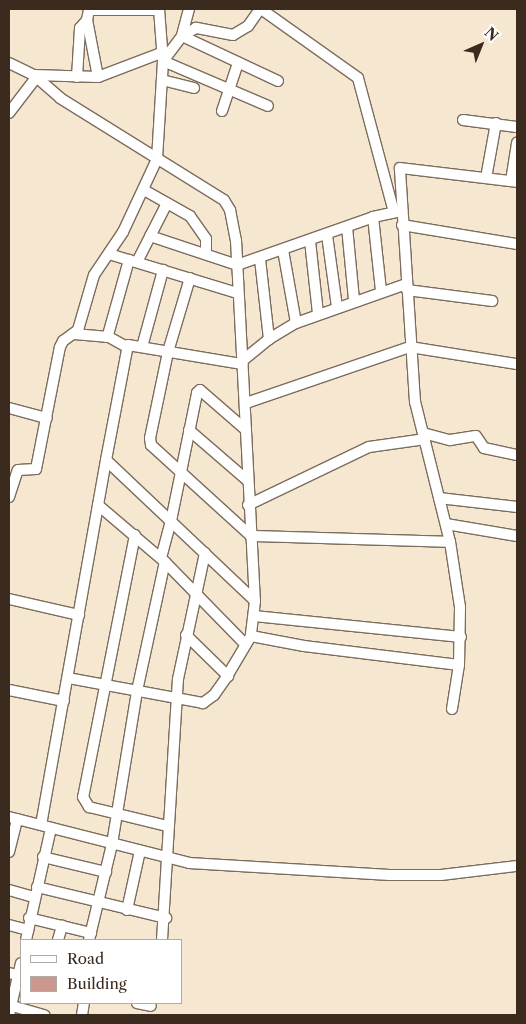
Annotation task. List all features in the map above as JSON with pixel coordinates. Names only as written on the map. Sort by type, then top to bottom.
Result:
[{"type":"street","points":[[182,36],[189,9]]},
{"type":"street","points":[[34,77],[98,77],[162,57],[182,36],[200,27],[233,35],[248,26],[261,9],[358,78],[402,225],[415,402],[450,542],[460,607],[461,637],[459,665],[452,710]]},
{"type":"street","points":[[74,334],[94,275],[109,254],[144,190],[157,159],[162,80],[159,10],[86,13]]},
{"type":"street","points":[[86,13],[98,77]]},
{"type":"street","points":[[76,77],[80,28],[86,13]]},
{"type":"street","points":[[182,36],[278,81]]},
{"type":"street","points":[[162,57],[227,90],[268,106]]},
{"type":"street","points":[[222,112],[227,90],[238,63]]},
{"type":"street","points":[[9,64],[34,77],[227,204],[236,240],[237,293],[246,403],[248,505],[254,601],[254,616],[248,640],[228,676],[208,701],[195,704],[106,684],[68,678]]},
{"type":"street","points":[[9,113],[34,77]]},
{"type":"street","points":[[162,80],[194,88]]},
{"type":"street","points":[[463,120],[517,127]]},
{"type":"street","points":[[486,178],[496,123]]},
{"type":"street","points":[[398,212],[402,166],[514,182],[517,142]]},
{"type":"street","points":[[144,190],[190,216],[198,224],[206,239],[206,254]]},
{"type":"street","points":[[107,336],[111,330],[133,261],[150,236],[167,203]]},
{"type":"street","points":[[150,236],[237,265],[327,236],[373,217],[398,212]]},
{"type":"street","points":[[373,217],[380,291]]},
{"type":"street","points":[[402,225],[517,244]]},
{"type":"street","points":[[346,228],[354,300]]},
{"type":"street","points":[[327,236],[337,307]]},
{"type":"street","points":[[310,241],[318,314]]},
{"type":"street","points":[[283,250],[296,323]]},
{"type":"street","points":[[109,254],[237,293]]},
{"type":"street","points":[[260,259],[269,339]]},
{"type":"street","points":[[142,347],[163,270]]},
{"type":"street","points":[[190,278],[168,352],[150,438],[151,445],[251,536],[450,542]]},
{"type":"street","points":[[242,363],[269,339],[296,323],[380,291],[406,287],[492,301]]},
{"type":"street","points":[[9,498],[18,470],[36,470],[60,347],[63,341],[74,334],[107,336],[127,347],[142,347],[242,363]]},
{"type":"street","points":[[9,925],[27,935],[43,857],[64,701],[127,347]]},
{"type":"street","points":[[246,403],[410,347],[516,364]]},
{"type":"street","points":[[29,918],[62,926],[90,936],[118,815],[137,691],[189,430],[200,390],[246,430]]},
{"type":"street","points":[[9,408],[47,418]]},
{"type":"street","points":[[189,430],[248,481]]},
{"type":"street","points":[[248,505],[368,447],[424,436],[450,440],[476,436],[484,448],[517,452]]},
{"type":"street","points":[[106,460],[254,601]]},
{"type":"street","points":[[439,498],[517,507]]},
{"type":"street","points":[[98,505],[163,560],[194,595],[248,640],[459,665]]},
{"type":"street","points":[[446,524],[517,536]]},
{"type":"street","points":[[135,535],[83,797],[89,807],[166,826]]},
{"type":"street","points":[[162,939],[166,918],[169,859],[166,826],[175,700],[194,595],[205,553]]},
{"type":"street","points":[[9,598],[79,615]]},
{"type":"street","points":[[254,616],[461,637]]},
{"type":"street","points":[[186,635],[228,676]]},
{"type":"street","points":[[9,690],[64,701]]},
{"type":"street","points":[[9,852],[13,818],[189,863],[371,875],[441,875],[517,866]]},
{"type":"street","points":[[127,910],[140,851]]},
{"type":"street","points":[[43,857],[106,872]]},
{"type":"street","points":[[37,887],[166,918]]},
{"type":"street","points":[[9,890],[34,898]]},
{"type":"street","points":[[58,939],[62,926]]},
{"type":"street","points":[[16,975],[10,1009],[45,1015]]},
{"type":"building","points":[[9,975],[17,977],[9,1002]]}]
